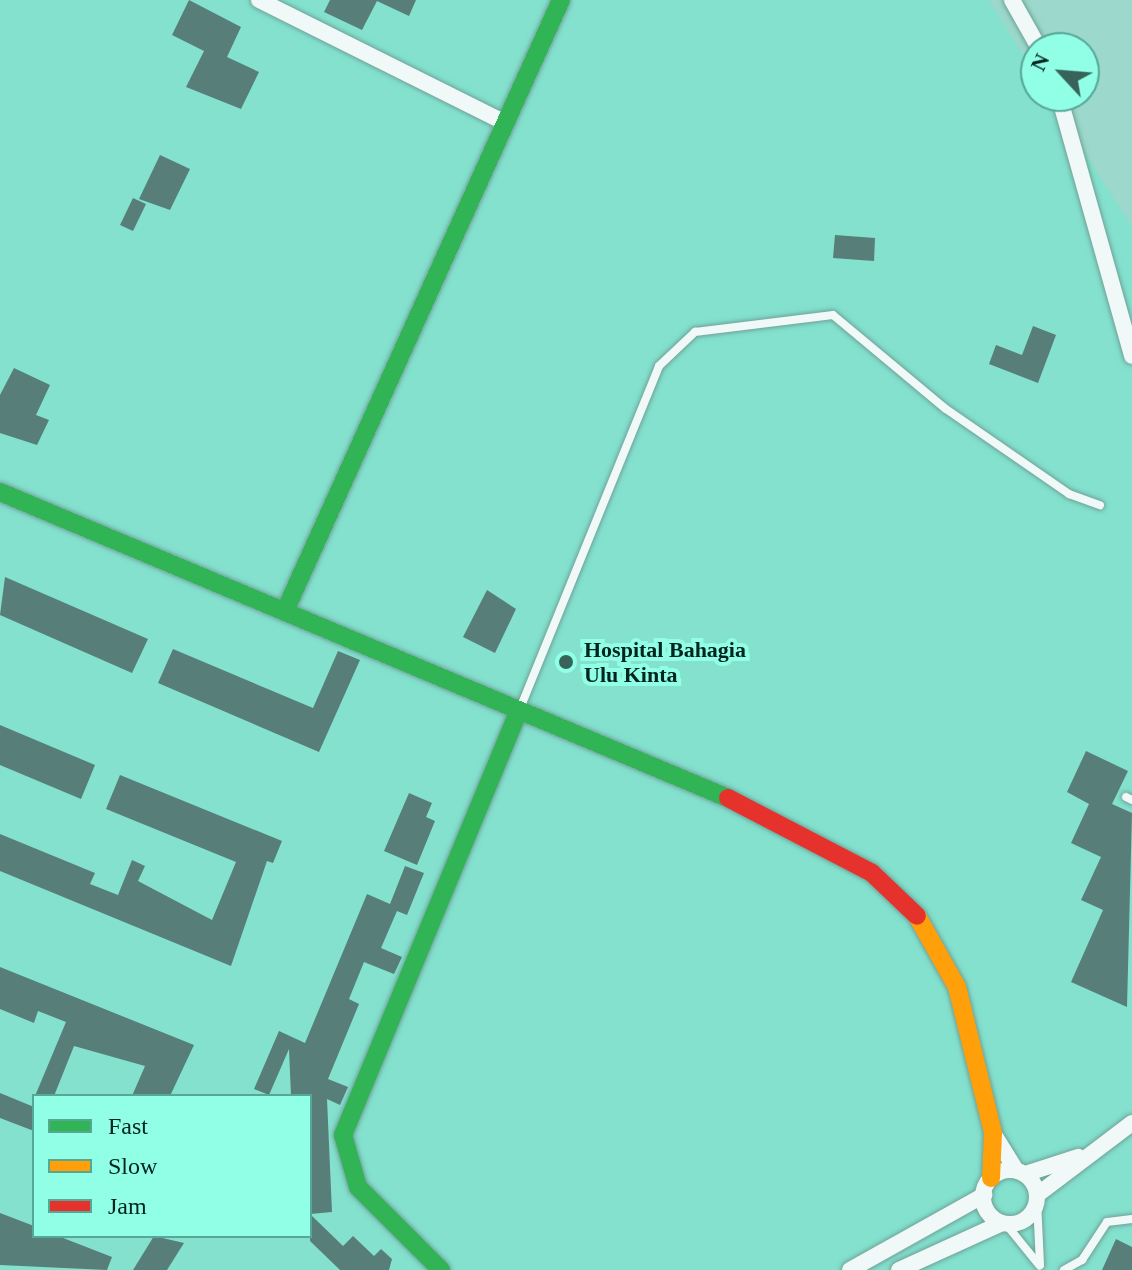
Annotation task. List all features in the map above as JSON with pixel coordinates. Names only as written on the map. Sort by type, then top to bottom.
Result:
[{"type":"street","points":[[259,0],[504,122]]},
{"type":"street","points":[[285,611],[561,0]]},
{"type":"street","points":[[1012,0],[1030,32]]},
{"type":"street","points":[[1063,112],[1132,356]]},
{"type":"street","points":[[0,492],[816,840],[902,896],[927,926],[957,987],[993,1133],[987,1186],[988,1212],[1003,1223]]},
{"type":"street","points":[[441,1270],[358,1187],[343,1135],[519,711]]},
{"type":"street","points":[[899,1270],[1003,1223],[1026,1219],[1037,1198],[1087,1154],[1132,1123]]},
{"type":"street","points":[[993,1133],[1037,1198]]},
{"type":"street","points":[[850,1270],[987,1186],[1020,1172],[1087,1154]]},
{"type":"lane","points":[[519,711],[659,366],[675,343],[695,332],[833,315],[958,418],[1069,494],[1100,505]]},
{"type":"lane","points":[[1037,1198],[1041,1268]]},
{"type":"lane","points":[[1064,1270],[1080,1265],[1107,1222],[1132,1219]]},
{"type":"lane","points":[[1003,1223],[1041,1268]]},
{"type":"shaded area","name":"Hospital Bahagia Ulu Kinta","points":[[0,0],[989,0],[1020,49],[1020,112],[1059,112],[1132,227],[1132,1270],[0,1270]]},
{"type":"building","points":[[189,0],[241,27],[227,57],[259,72],[241,109],[186,87],[204,51],[172,35]]},
{"type":"building","points":[[330,0],[416,0],[409,16],[377,1],[362,30],[324,12]]},
{"type":"building","points":[[160,155],[190,169],[170,210],[139,199]]},
{"type":"building","points":[[133,198],[146,204],[133,231],[120,225]]},
{"type":"building","points":[[835,235],[875,238],[874,261],[833,258]]},
{"type":"building","points":[[1033,326],[1056,335],[1038,383],[989,364],[996,345],[1022,355]]},
{"type":"building","points":[[14,368],[50,385],[36,415],[49,420],[37,445],[0,433],[0,395]]},
{"type":"building","points":[[5,577],[148,639],[132,673],[0,615]]},
{"type":"building","points":[[487,590],[516,609],[495,653],[463,637]]},
{"type":"building","points":[[173,649],[313,708],[338,651],[360,660],[319,752],[158,683]]},
{"type":"building","points":[[0,725],[95,765],[81,799],[0,765]]},
{"type":"building","points":[[1086,751],[1128,771],[1112,804],[1132,813],[1127,1007],[1071,982],[1103,910],[1081,900],[1101,857],[1071,843],[1089,804],[1067,792]]},
{"type":"building","points":[[120,775],[282,841],[273,863],[267,861],[231,966],[0,871],[0,834],[95,873],[90,884],[118,895],[132,860],[145,866],[138,881],[212,920],[236,862],[106,809]]},
{"type":"building","points":[[409,793],[432,803],[426,817],[435,821],[417,865],[384,851]]},
{"type":"building","points":[[405,866],[424,873],[407,915],[397,911],[381,948],[402,957],[394,974],[364,962],[349,999],[359,1004],[328,1079],[348,1087],[340,1105],[327,1099],[332,1212],[312,1214],[312,1094],[291,1094],[289,1049],[269,1094],[254,1089],[279,1031],[305,1043],[367,894],[390,904]]},
{"type":"building","points":[[0,967],[194,1045],[171,1094],[133,1094],[145,1066],[74,1046],[55,1094],[36,1094],[66,1022],[38,1011],[34,1023],[0,1009]]},
{"type":"building","points":[[0,1093],[32,1106],[32,1130],[0,1118]]},
{"type":"building","points":[[0,1213],[32,1225],[32,1238],[63,1238],[112,1257],[107,1270],[0,1265]]},
{"type":"building","points":[[312,1216],[343,1246],[353,1236],[374,1256],[381,1249],[392,1259],[389,1270],[340,1270],[310,1241]]},
{"type":"building","points":[[153,1238],[184,1243],[167,1270],[133,1270]]},
{"type":"building","points":[[1116,1239],[1132,1247],[1132,1270],[1102,1270]]},
{"type":"traffic: fast","points":[[285,611],[561,0]]},
{"type":"traffic: fast","points":[[0,492],[728,798]]},
{"type":"traffic: fast","points":[[441,1270],[358,1187],[343,1135],[519,711]]},
{"type":"traffic: slow","points":[[917,916],[957,987],[993,1133],[991,1178]]},
{"type":"traffic: jam","points":[[728,798],[872,873],[917,916]]},
{"type":"place","name":"Hospital Bahagia Ulu Kinta","points":[[566,662]]}]
